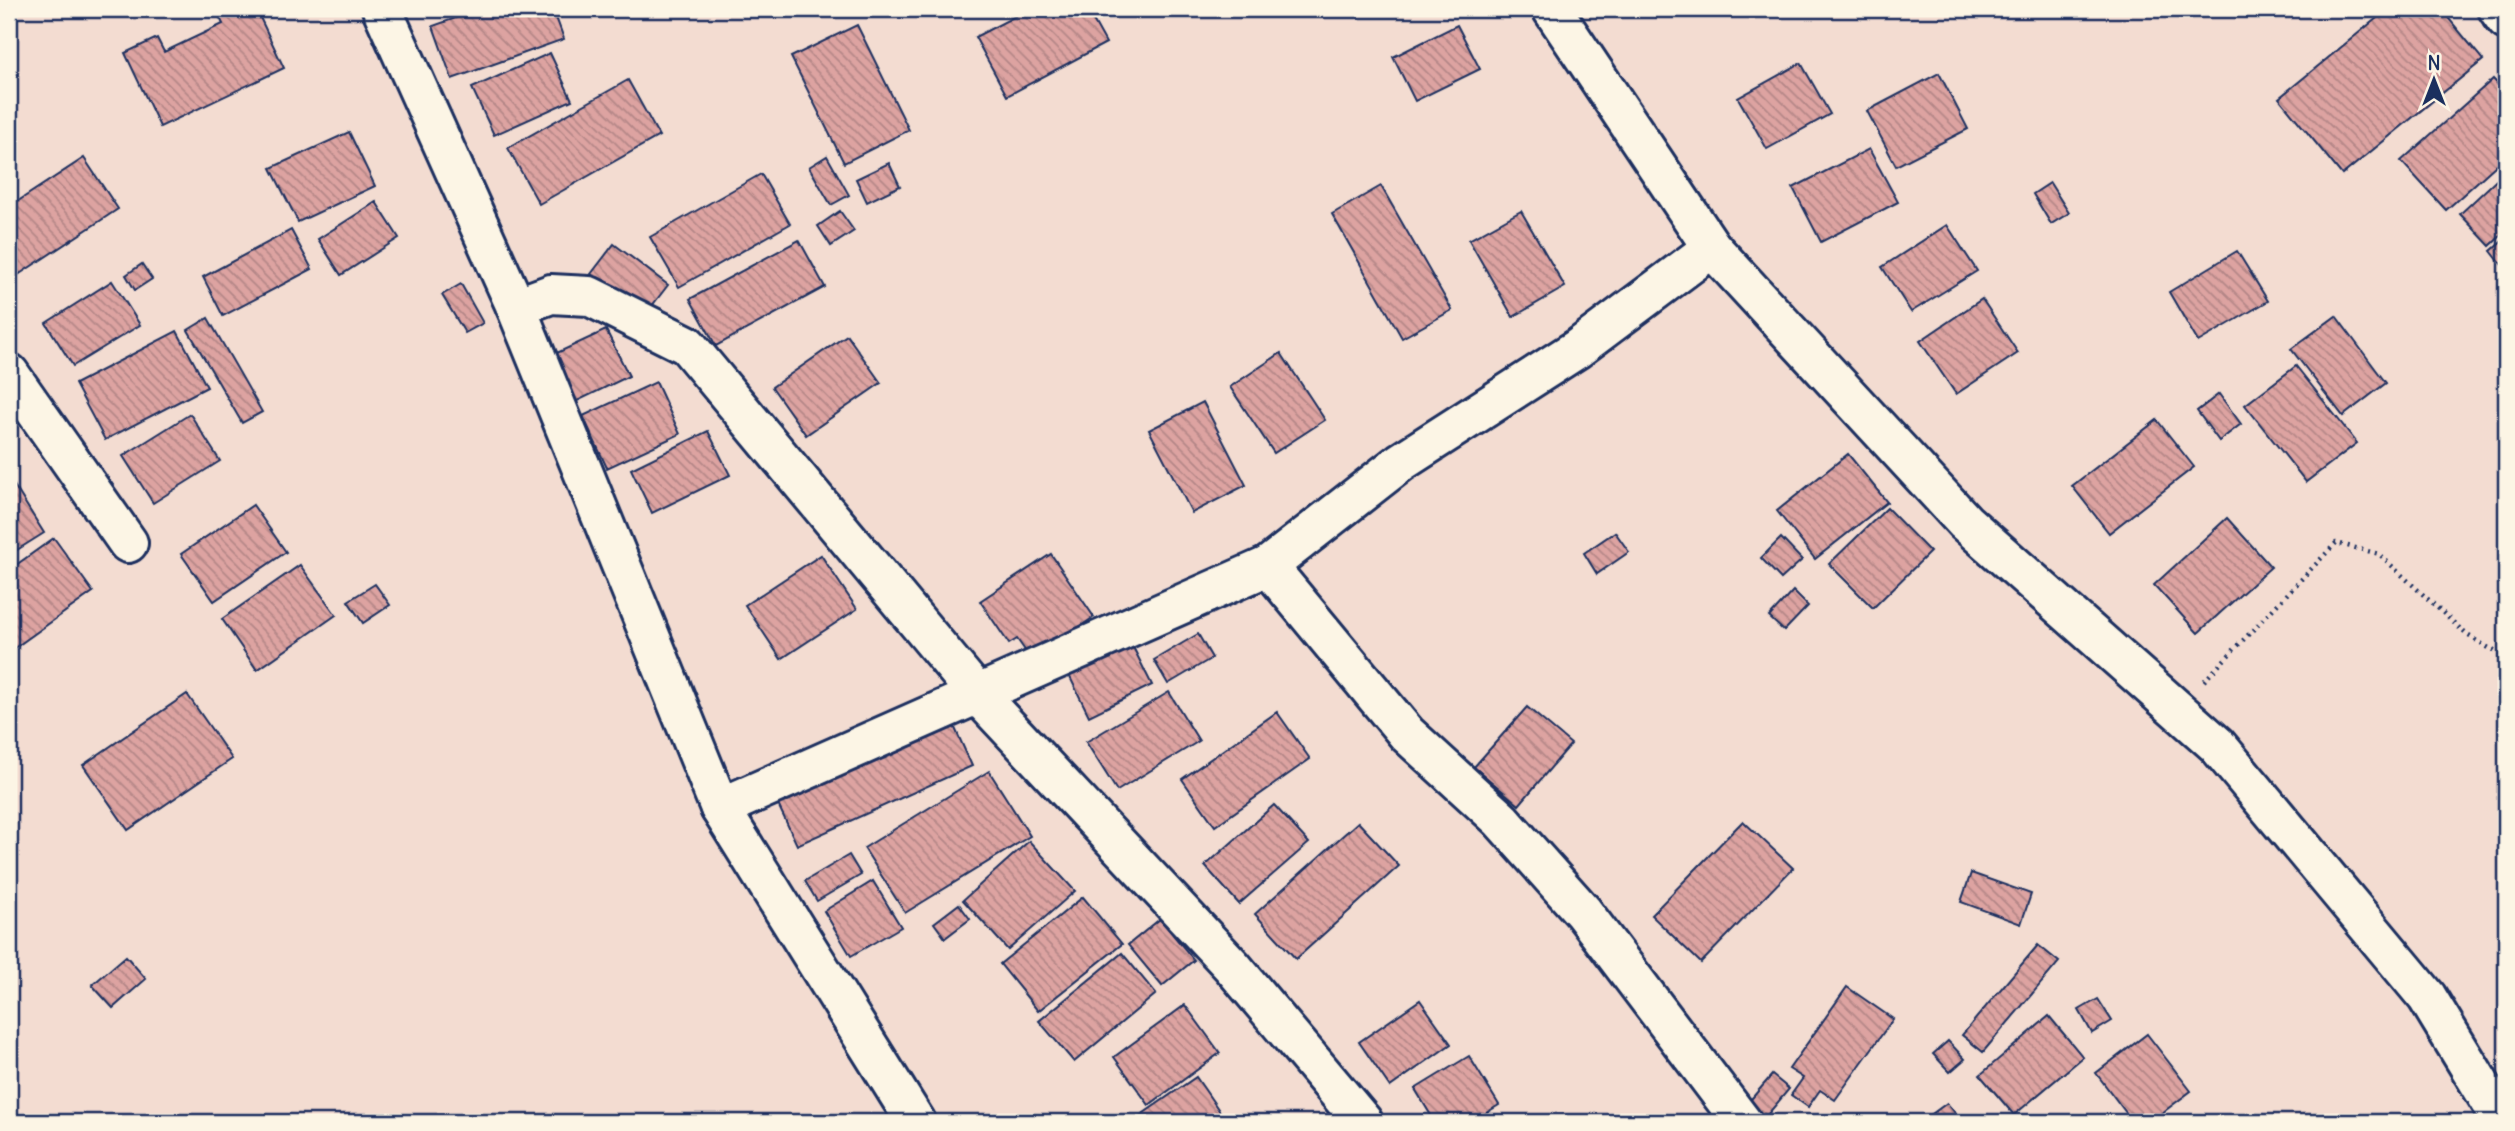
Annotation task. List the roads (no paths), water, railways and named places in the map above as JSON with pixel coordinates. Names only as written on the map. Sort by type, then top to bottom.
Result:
[{"type":"street","points":[[382,9],[516,307],[720,808],[916,1122]]},
{"type":"street","points":[[1552,9],[1712,248],[1965,522],[2217,745],[2427,998],[2503,1122]]},
{"type":"street","points":[[2498,9],[2506,20]]},
{"type":"street","points":[[720,808],[1268,566],[1401,462],[1577,349],[1712,248]]},
{"type":"street","points":[[516,307],[551,294],[589,296],[687,345],[978,695],[1232,966],[1363,1122]]},
{"type":"street","points":[[9,373],[128,543]]},
{"type":"street","points":[[1268,566],[1407,734],[1501,820],[1583,912],[1742,1122]]}]
